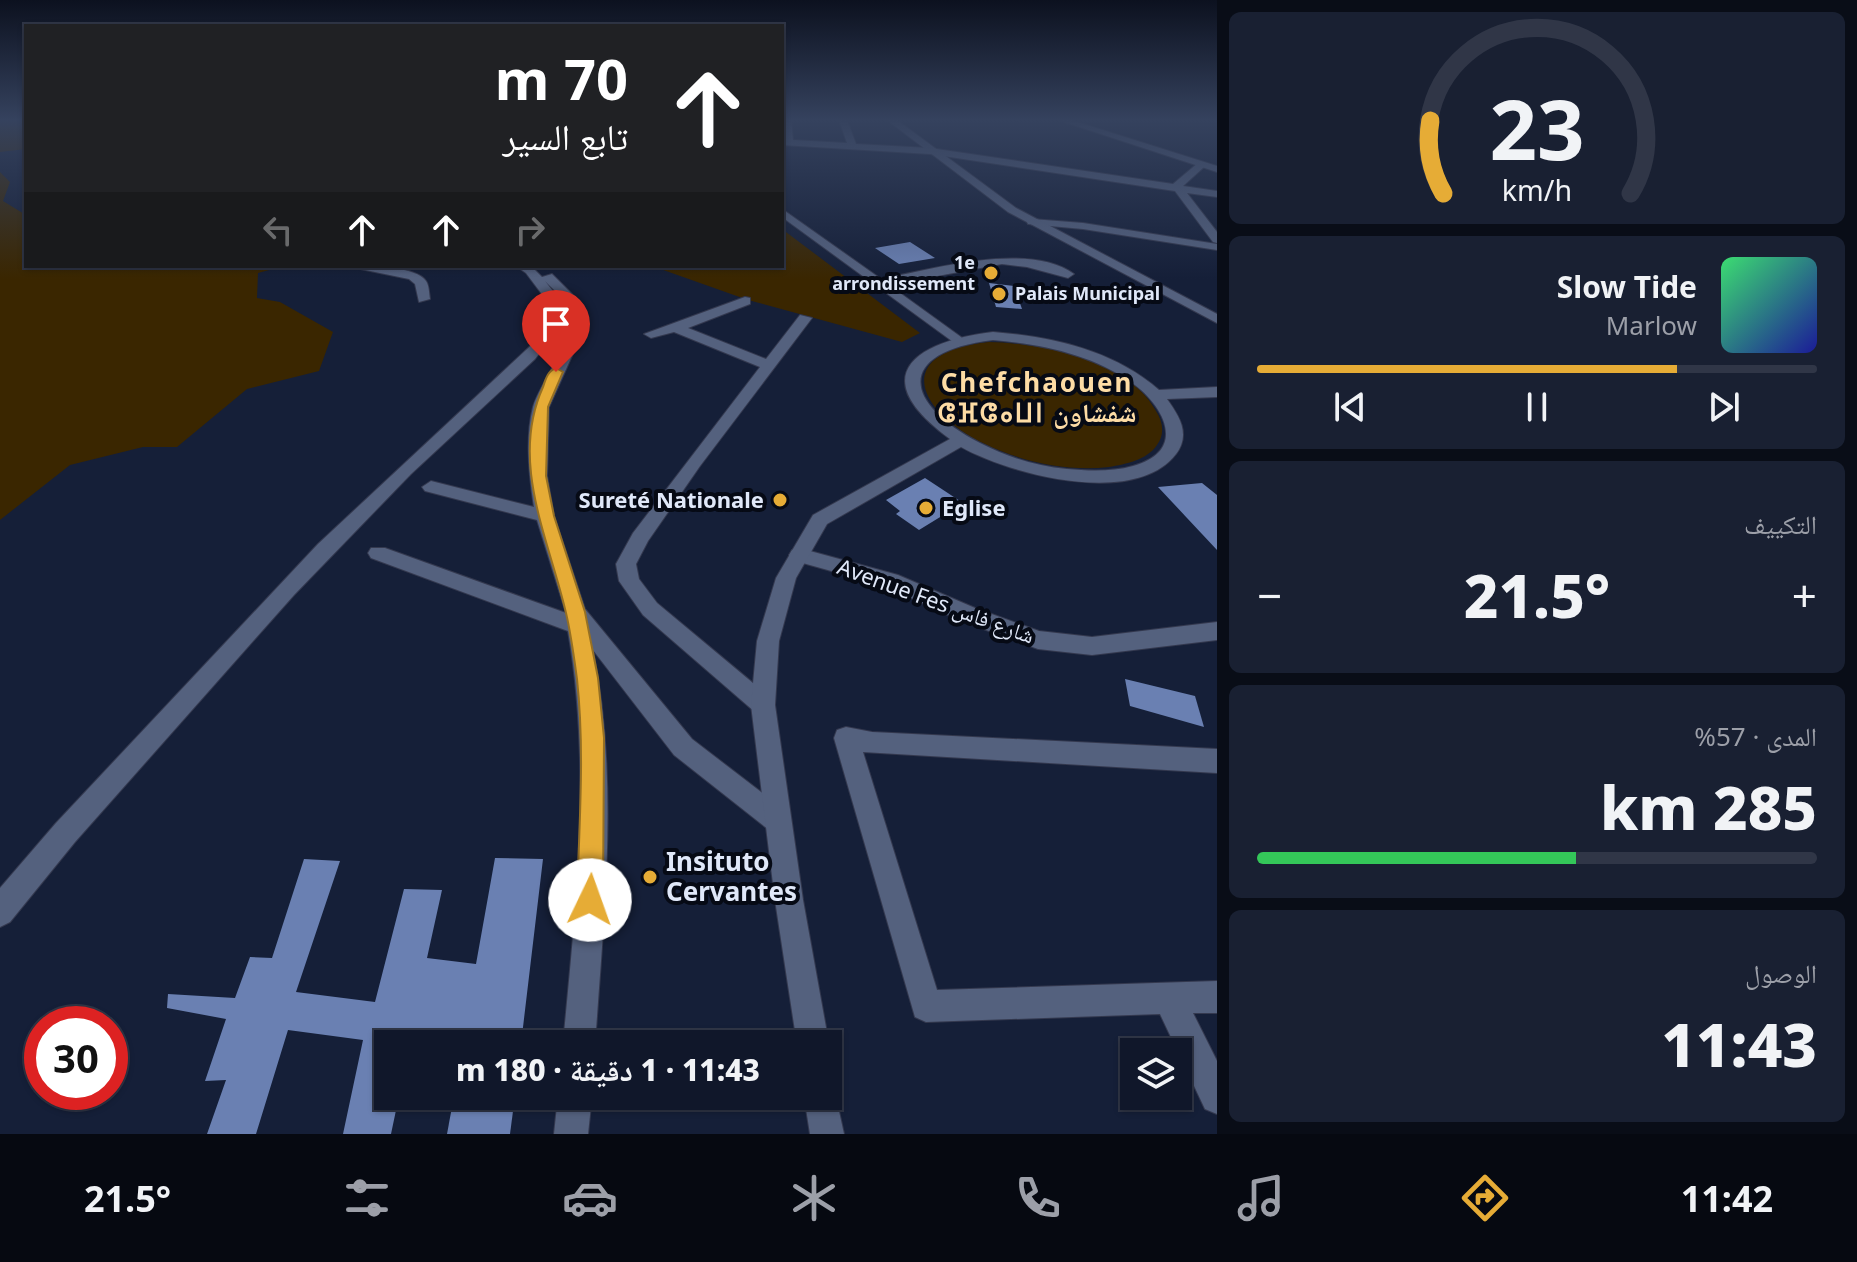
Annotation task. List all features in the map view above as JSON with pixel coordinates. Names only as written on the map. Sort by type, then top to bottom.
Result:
[{"type":"street","points":[[959,173],[1032,222],[1217,319]]},
{"type":"street","points":[[1085,173],[1217,194]]},
{"type":"street","points":[[1177,186],[1192,173]]},
{"type":"street","points":[[1177,186],[1217,240]]},
{"type":"street","points":[[784,213],[956,340]]},
{"type":"street","points":[[1032,222],[1083,226],[1217,247]]},
{"type":"street","points":[[879,283],[1002,260],[1028,263],[1068,274]]},
{"type":"street","points":[[364,268],[413,276],[421,283],[424,299]]},
{"type":"street","points":[[526,268],[548,277],[559,286],[576,306],[578,317],[573,338],[541,407],[538,476],[545,516],[577,619],[593,738],[592,871],[580,1030]]},
{"type":"street","points":[[3,898],[335,537],[445,431],[527,360],[559,318],[560,309],[526,268]]},
{"type":"street","points":[[651,334],[707,318],[745,301]]},
{"type":"street","points":[[763,705],[650,609],[629,581],[626,571],[630,554],[654,517],[805,318]]},
{"type":"street","points":[[675,327],[769,365]]},
{"type":"street","points":[[1014,337],[1067,347],[1116,367],[1156,395],[1173,420],[1174,444],[1154,464],[1115,475],[1063,474],[1008,461],[961,440],[925,411],[911,383],[912,370],[928,350],[956,340],[1014,337]]},
{"type":"street","points":[[1156,395],[1217,392]]},
{"type":"street","points":[[811,1030],[763,705],[768,641],[786,578],[813,530],[828,513],[961,440]]},
{"type":"street","points":[[431,487],[545,516]]},
{"type":"street","points":[[378,553],[577,619],[683,747],[778,821]]},
{"type":"street","name":"Avenue Fes شارع فاس","points":[[799,555],[847,565],[891,580],[967,614],[1038,640],[1092,646],[1217,631]]},
{"type":"street","points":[[1217,761],[872,743],[846,738],[926,1006],[1217,997]]},
{"type":"street","points":[[1169,998],[1217,1097]]},
{"type":"street","points":[[571,1134],[574,1110]]},
{"type":"street","points":[[823,1110],[827,1134]]},
{"type":"shaded area","points":[[0,173],[10,182],[3,201],[24,214],[24,268],[277,268],[258,273],[257,298],[280,302],[333,332],[319,371],[247,389],[177,447],[143,447],[70,465],[0,520]]},
{"type":"shaded area","points":[[784,231],[920,333],[902,342],[748,300],[658,268],[784,268]]},
{"type":"shaded area","points":[[989,342],[1058,351],[1105,367],[1126,379],[1143,393],[1158,415],[1162,424],[1160,441],[1148,454],[1136,460],[1109,467],[1078,468],[1014,456],[961,431],[930,400],[924,384],[926,370],[937,358],[958,348]]},
{"type":"building","points":[[910,242],[935,258],[899,264],[875,248]]},
{"type":"building","points":[[989,283],[1014,286],[1022,309],[996,307]]},
{"type":"building","name":"Eglise","points":[[925,478],[963,503],[919,530],[896,514],[900,511],[886,500]]},
{"type":"building","points":[[1202,483],[1217,495],[1217,550],[1158,487]]},
{"type":"building","points":[[1125,679],[1195,696],[1204,727],[1130,706]]},
{"type":"building","points":[[495,858],[543,859],[523,1030],[374,1030],[374,1110],[396,1110],[391,1134],[343,1134],[363,1040],[288,1030],[256,1134],[207,1134],[226,1080],[205,1081],[226,1019],[167,1008],[168,994],[235,998],[250,957],[272,958],[304,859],[340,861],[296,992],[375,1002],[404,889],[442,890],[427,958],[476,964]]},
{"type":"building","points":[[451,1110],[513,1110],[510,1134],[447,1134]]},
{"type":"place","name":"1e arrondissement","points":[[991,273]]},
{"type":"place","name":"Palais Municipal","points":[[999,294]]},
{"type":"place","name":"Sureté Nationale","points":[[780,500]]},
{"type":"place","name":"Eglise","points":[[926,508]]},
{"type":"place","name":"Insituto Cervantes","points":[[650,877]]},
{"type":"district","name":"Chefchaouen ⵛⴼⵛⴰⵡⵏ شفشاون","points":[[1037,398]]},
{"type":"route","points":[[556,372],[541,407],[538,476],[557,559],[576,612],[587,678],[593,738],[590,900]]}]
